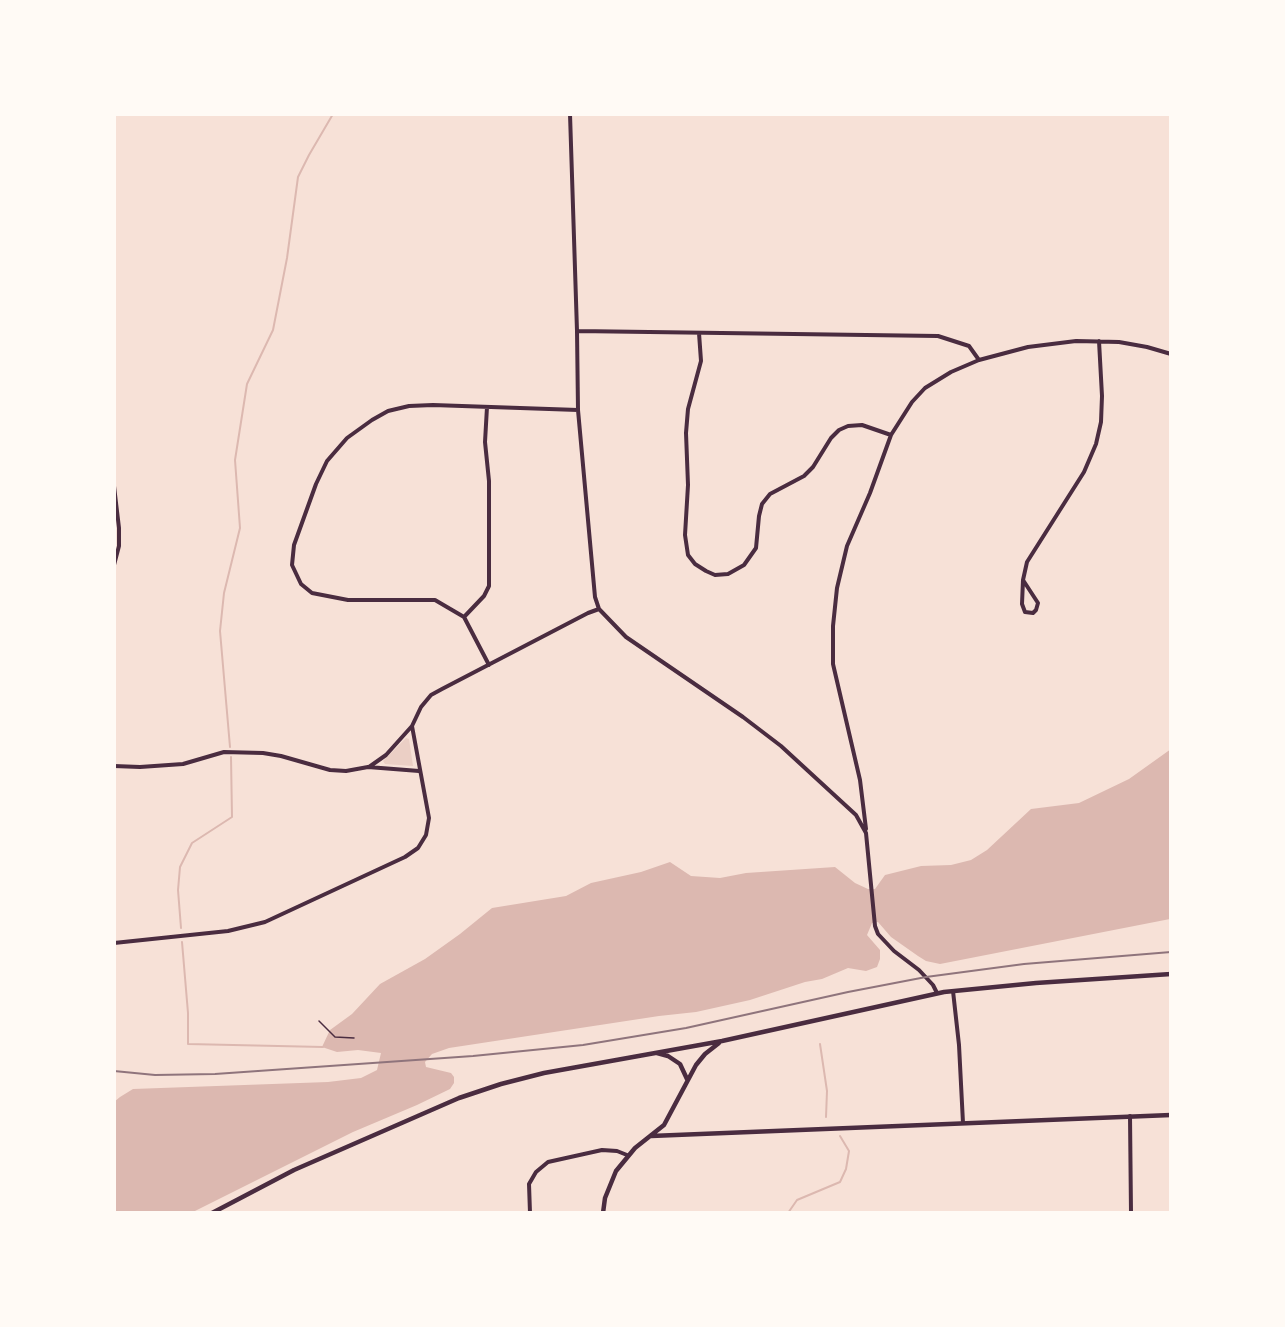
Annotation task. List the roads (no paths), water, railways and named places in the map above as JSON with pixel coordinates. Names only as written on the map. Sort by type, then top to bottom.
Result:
[{"type":"street","points":[[570,114],[578,331],[578,410],[595,597],[599,609],[626,637],[743,717],[781,746],[856,815],[866,833]]},
{"type":"street","points":[[578,331],[938,336],[969,346],[979,360]]},
{"type":"street","points":[[699,333],[701,361],[688,409],[686,433],[688,485],[685,535],[688,555],[695,564],[706,571],[715,575],[728,574],[744,566],[756,548],[762,504],[770,494],[804,476],[839,430],[848,426],[862,425],[891,435]]},
{"type":"street","points":[[937,993],[933,984],[920,970],[883,942],[875,926],[860,780],[833,664],[833,626],[837,588],[847,546],[891,435],[912,402],[926,388],[951,372],[979,360],[1028,347],[1076,341],[1119,342],[1171,354]]},
{"type":"street","points":[[1023,580],[1038,603],[1036,610],[1032,613],[1023,609],[1023,580],[1027,562],[1084,472],[1096,444],[1101,422],[1102,396],[1099,341]]},
{"type":"street","points":[[489,665],[464,617],[435,600],[348,600],[312,593],[301,584],[292,566],[294,545],[316,484],[327,461],[347,438],[388,411],[409,406],[488,406],[578,410]]},
{"type":"street","points":[[464,617],[484,596],[489,586],[489,491],[485,442],[488,406]]},
{"type":"street","points":[[114,486],[119,546],[114,565]]},
{"type":"street","points":[[368,767],[386,755],[412,726],[421,706],[431,695],[599,609]]},
{"type":"street","points":[[114,943],[228,931],[265,922],[405,857],[418,848],[426,835],[429,818],[412,726]]},
{"type":"street","points":[[114,766],[183,764],[224,752],[281,756],[330,770],[346,771],[368,767],[419,771]]},
{"type":"street","points":[[212,1213],[294,1170],[459,1098],[544,1073],[722,1041],[937,993],[1036,982],[1171,974]]},
{"type":"street","points":[[953,991],[959,1045],[963,1123]]},
{"type":"street","points":[[603,1213],[609,1184],[627,1155],[664,1125],[683,1092],[687,1079],[705,1054],[722,1041]]},
{"type":"street","points":[[653,1052],[668,1056],[680,1064],[687,1079]]},
{"type":"street","points":[[651,1136],[1171,1115]]},
{"type":"street","points":[[1130,1116],[1131,1213]]},
{"type":"street","points":[[530,1213],[529,1184],[536,1172],[548,1162],[602,1150],[618,1151],[627,1155]]},
{"type":"waterway","points":[[230,747],[220,631],[224,593],[240,528],[235,460],[247,384],[273,330],[287,258],[298,177],[333,114]]},
{"type":"waterway","points":[[181,928],[178,890],[180,867],[192,843],[232,817],[231,757]]},
{"type":"waterway","points":[[182,942],[188,1013],[188,1044],[323,1047]]},
{"type":"waterway","points":[[820,1044],[827,1091],[826,1117]]},
{"type":"waterway","points":[[788,1213],[797,1200],[840,1182],[846,1169],[849,1151],[840,1136]]},
{"type":"railway","points":[[114,1071],[155,1075],[215,1074],[473,1056],[583,1045],[686,1028],[926,977],[1024,964],[1171,952]]}]
